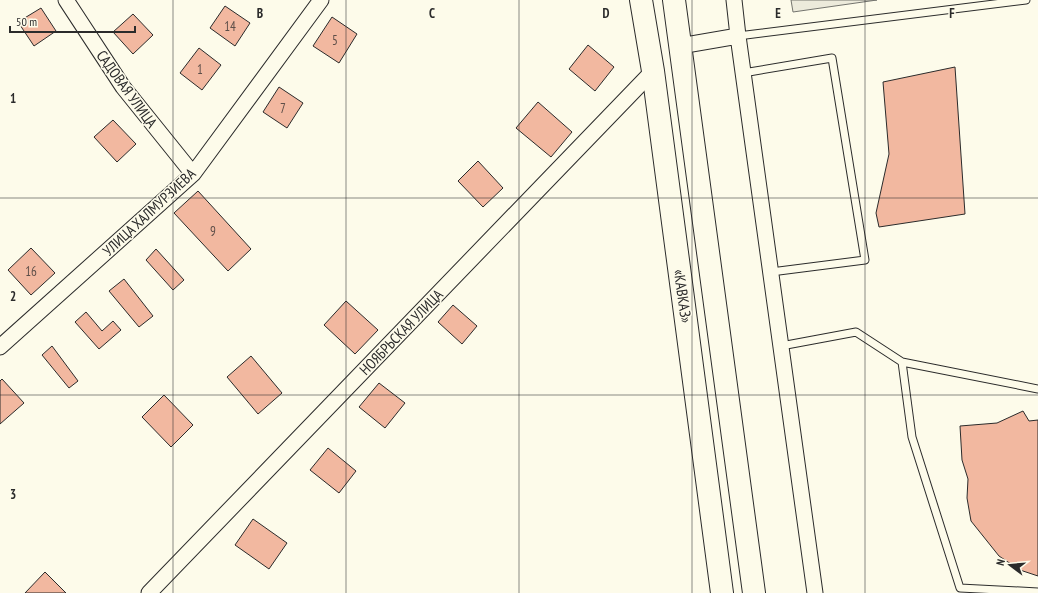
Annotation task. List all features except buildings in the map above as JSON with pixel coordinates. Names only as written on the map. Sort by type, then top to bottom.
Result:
[{"type":"highway","name":"«КАВКАЗ»","points":[[641,0],[653,71],[722,593]]},
{"type":"highway","name":"«КАВКАЗ»","points":[[674,0],[754,593]]},
{"type":"street","name":"САДОВАЯ УЛИЦА","points":[[66,0],[123,87],[193,174]]},
{"type":"street","name":"УЛИЦА ХАЛМУРЗИЕВА","points":[[0,347],[193,174],[321,0]]},
{"type":"street","points":[[734,0],[815,593]]},
{"type":"street","points":[[680,46],[738,36]]},
{"type":"street","name":"НОЯБРЬСКАЯ УЛИЦА","points":[[149,593],[653,71]]},
{"type":"lane","points":[[738,36],[1026,0]]},
{"type":"lane","points":[[743,73],[832,58],[865,260],[771,272]]},
{"type":"lane","points":[[781,346],[856,332],[902,362],[1038,389]]},
{"type":"lane","points":[[902,362],[912,437],[960,588],[1038,592]]},
{"type":"shaded area","points":[[791,0],[877,0],[793,12]]}]
